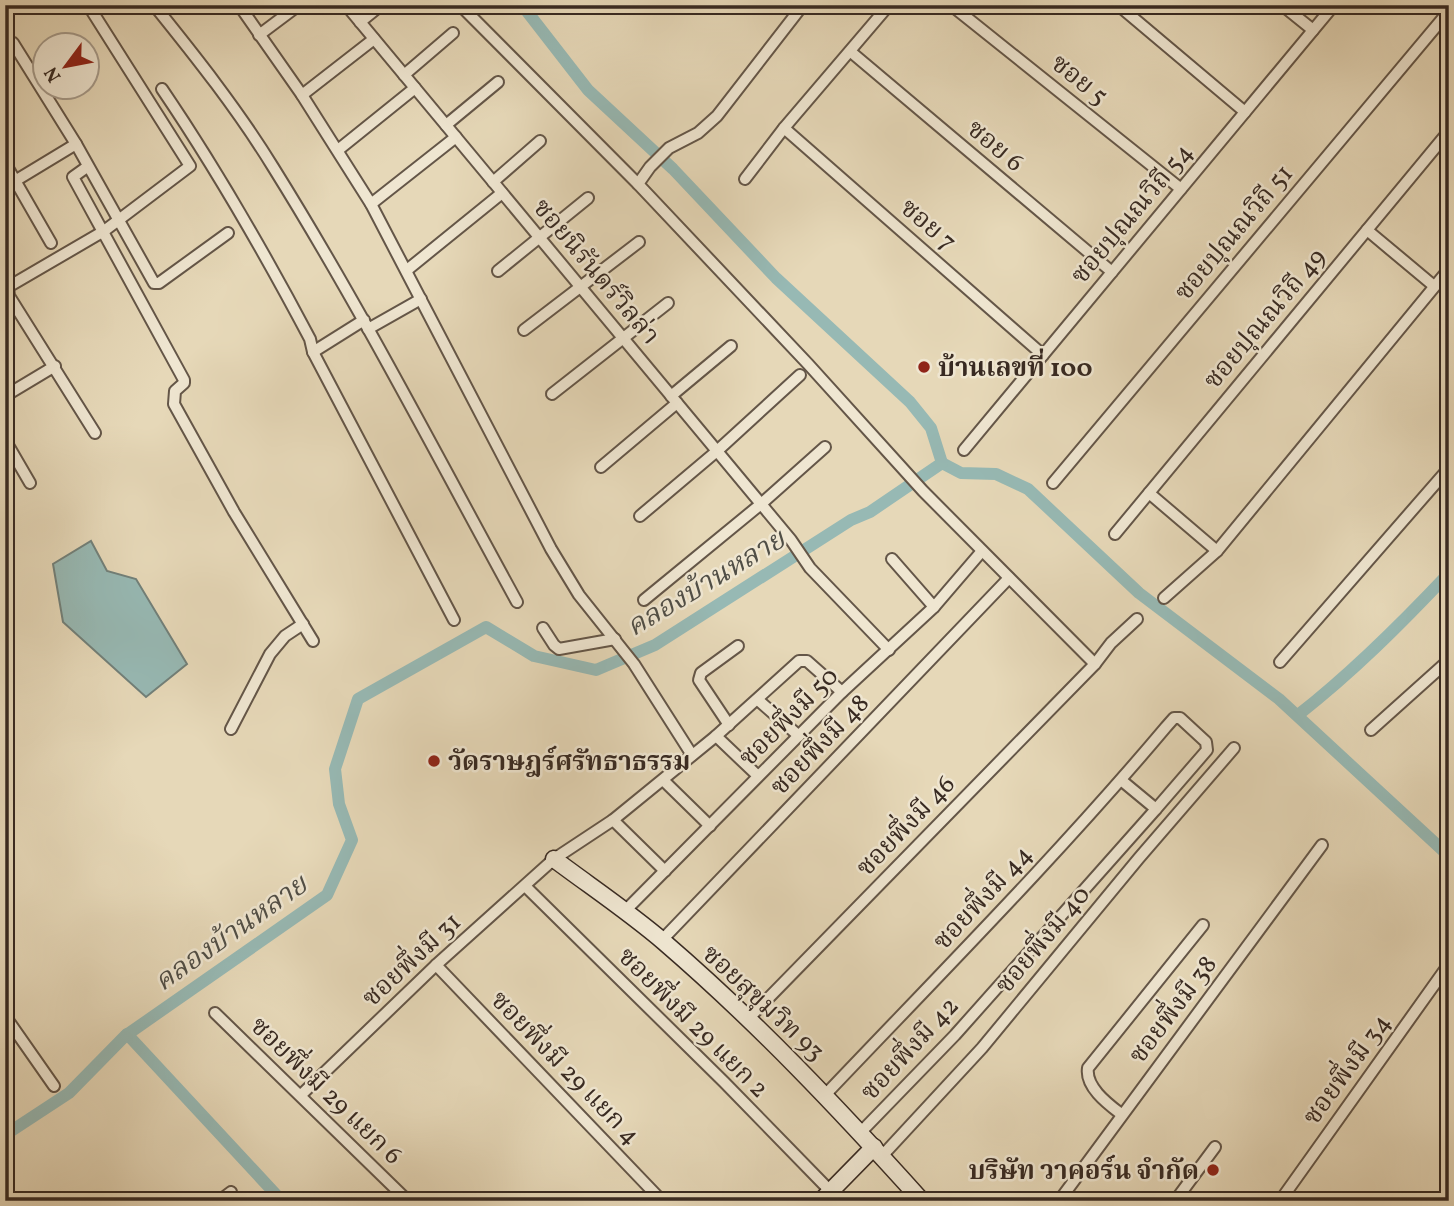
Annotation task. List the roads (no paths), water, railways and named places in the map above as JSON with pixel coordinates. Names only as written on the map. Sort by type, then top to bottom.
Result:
[{"type":"street","points":[[154,5],[196,57],[272,166],[366,324],[517,602]]},
{"type":"street","points":[[239,5],[302,95],[371,204],[545,539],[579,595],[634,664],[692,755]]},
{"type":"street","points":[[259,35],[299,5]]},
{"type":"street","name":"ซอยนิรันดร์วิลล่า","points":[[346,5],[791,540],[810,568],[889,650]]},
{"type":"street","points":[[360,22],[381,5]]},
{"type":"street","points":[[460,5],[638,184],[923,491],[1095,664]]},
{"type":"street","points":[[638,184],[669,148],[698,133],[717,116],[803,5]]},
{"type":"street","points":[[745,179],[784,128],[889,5]]},
{"type":"street","name":"ซอย 5","points":[[951,5],[1181,189]]},
{"type":"street","points":[[1118,5],[1245,112]]},
{"type":"street","points":[[1282,5],[1313,30]]},
{"type":"street","name":"ซอยปุณณวิถี 54","points":[[964,450],[1334,5]]},
{"type":"street","points":[[90,8],[190,166],[104,231],[8,287],[9,296],[95,433]]},
{"type":"street","name":"ซอยปุณณวิถี 51","points":[[1053,482],[1449,10]]},
{"type":"street","points":[[404,75],[453,33]]},
{"type":"street","points":[[302,95],[374,38]]},
{"type":"street","points":[[5,46],[13,43],[76,144],[154,283],[159,283],[228,233]]},
{"type":"street","name":"ซอย 6","points":[[851,52],[1112,272]]},
{"type":"street","points":[[446,125],[498,82]]},
{"type":"street","points":[[338,150],[415,88]]},
{"type":"street","points":[[162,89],[251,227],[310,339],[313,352],[454,620]]},
{"type":"street","name":"ซอย 7","points":[[784,128],[1043,355]]},
{"type":"street","name":"ซอยปุณณวิถี 49","points":[[1115,534],[1449,131]]},
{"type":"street","points":[[371,204],[456,137]]},
{"type":"street","points":[[493,181],[540,141]]},
{"type":"street","points":[[10,184],[76,144]]},
{"type":"street","points":[[5,163],[10,184],[51,243]]},
{"type":"street","points":[[88,167],[73,177],[184,380],[175,391],[174,404],[180,417],[313,641]]},
{"type":"street","points":[[407,270],[502,193]]},
{"type":"street","points":[[498,271],[588,198]]},
{"type":"street","points":[[1367,230],[1434,286]]},
{"type":"street","points":[[524,330],[639,242]]},
{"type":"street","points":[[1164,598],[1217,551],[1449,269]]},
{"type":"street","points":[[313,352],[421,299]]},
{"type":"street","points":[[552,394],[668,303]]},
{"type":"street","points":[[601,467],[731,346]]},
{"type":"street","points":[[5,396],[55,366]]},
{"type":"street","points":[[640,516],[717,451],[800,375]]},
{"type":"street","points":[[5,440],[9,454],[30,483]]},
{"type":"street","points":[[644,600],[761,504],[825,447]]},
{"type":"street","points":[[1280,662],[1449,468]]},
{"type":"street","points":[[1149,493],[1217,551]]},
{"type":"street","name":"ซอยพึ่งมี 50","points":[[624,912],[842,692],[934,607],[982,551]]},
{"type":"street","points":[[892,559],[934,607]]},
{"type":"street","name":"ซอยพึ่งมี 48","points":[[662,940],[1009,578]]},
{"type":"street","name":"ซอยพึ่งมี 46","points":[[748,1019],[1137,619]]},
{"type":"street","points":[[232,729],[270,654],[285,636],[303,624]]},
{"type":"street","points":[[543,628],[559,649],[615,639]]},
{"type":"street","points":[[729,725],[699,680],[701,673],[738,646]]},
{"type":"street","name":"ซอยพึ่งมี 31","points":[[300,1095],[436,965],[554,859],[614,820],[729,725],[799,661],[803,659],[842,692]]},
{"type":"street","points":[[1371,730],[1449,660]]},
{"type":"street","points":[[758,700],[799,736]]},
{"type":"street","name":"ซอยพึ่งมี 42","points":[[860,1133],[955,1035],[1208,748],[1206,742],[1180,718],[1174,718],[1166,727]]},
{"type":"street","name":"ซอยพึ่งมี 44","points":[[826,1094],[1121,780],[1166,727]]},
{"type":"street","points":[[716,736],[758,776]]},
{"type":"street","name":"ซอยพึ่งมี 40","points":[[878,1152],[982,1048],[1234,748]]},
{"type":"street","points":[[663,780],[710,826]]},
{"type":"street","points":[[1121,780],[1156,809]]},
{"type":"street","points":[[614,820],[665,871]]},
{"type":"street","name":"ซอยพึ่งมี 38","points":[[1059,1201],[1322,845]]},
{"type":"street","name":"ซอยสุขุมวิท 93","points":[[554,859],[662,940],[748,1019],[826,1094],[922,1201]]},
{"type":"street","name":"ซอยพึ่งมี 29 แยก 2","points":[[525,886],[724,1082],[830,1197]]},
{"type":"street","points":[[1121,1114],[1097,1092],[1087,1075],[1088,1068],[1203,925]]},
{"type":"street","name":"ซอยพึ่งมี 34","points":[[1280,1201],[1449,964]]},
{"type":"street","name":"ซอยพึ่งมี 29 แยก 4","points":[[436,965],[662,1201]]},
{"type":"street","name":"ซอยพึ่งมี 29 แยก 6","points":[[215,1013],[408,1201]]},
{"type":"street","points":[[5,1016],[54,1086]]},
{"type":"street","points":[[1175,1201],[1215,1147]]},
{"type":"street","points":[[830,1197],[878,1152]]},
{"type":"street","points":[[219,1201],[230,1192]]},
{"type":"street","points":[[1445,1201],[1449,1194]]},
{"type":"water","points":[[91,541],[107,571],[136,579],[187,664],[146,697],[63,622],[53,564]]},
{"type":"waterway","name":"คลองบ้านหลาย","points":[[5,1135],[69,1093],[125,1036],[327,895],[352,840],[339,804],[335,769],[358,699],[486,627],[534,656],[596,670],[655,645],[851,520],[870,512],[942,463],[931,428],[910,402],[776,278],[673,169],[588,90],[522,5]]},
{"type":"waterway","points":[[942,463],[961,473],[996,474],[1028,489],[1139,593],[1279,699],[1449,856]]},
{"type":"waterway","points":[[1298,715],[1376,647],[1449,573]]},
{"type":"waterway","points":[[127,1034],[282,1201]]},
{"type":"place","name":"บ้านเลขที่ 100","points":[[924,367]]},
{"type":"place","name":"วัดราษฎร์ศรัทธาธรรม","points":[[434,761]]},
{"type":"place","name":"บริษัท วาคอร์น จำกัด","points":[[1213,1170]]}]
